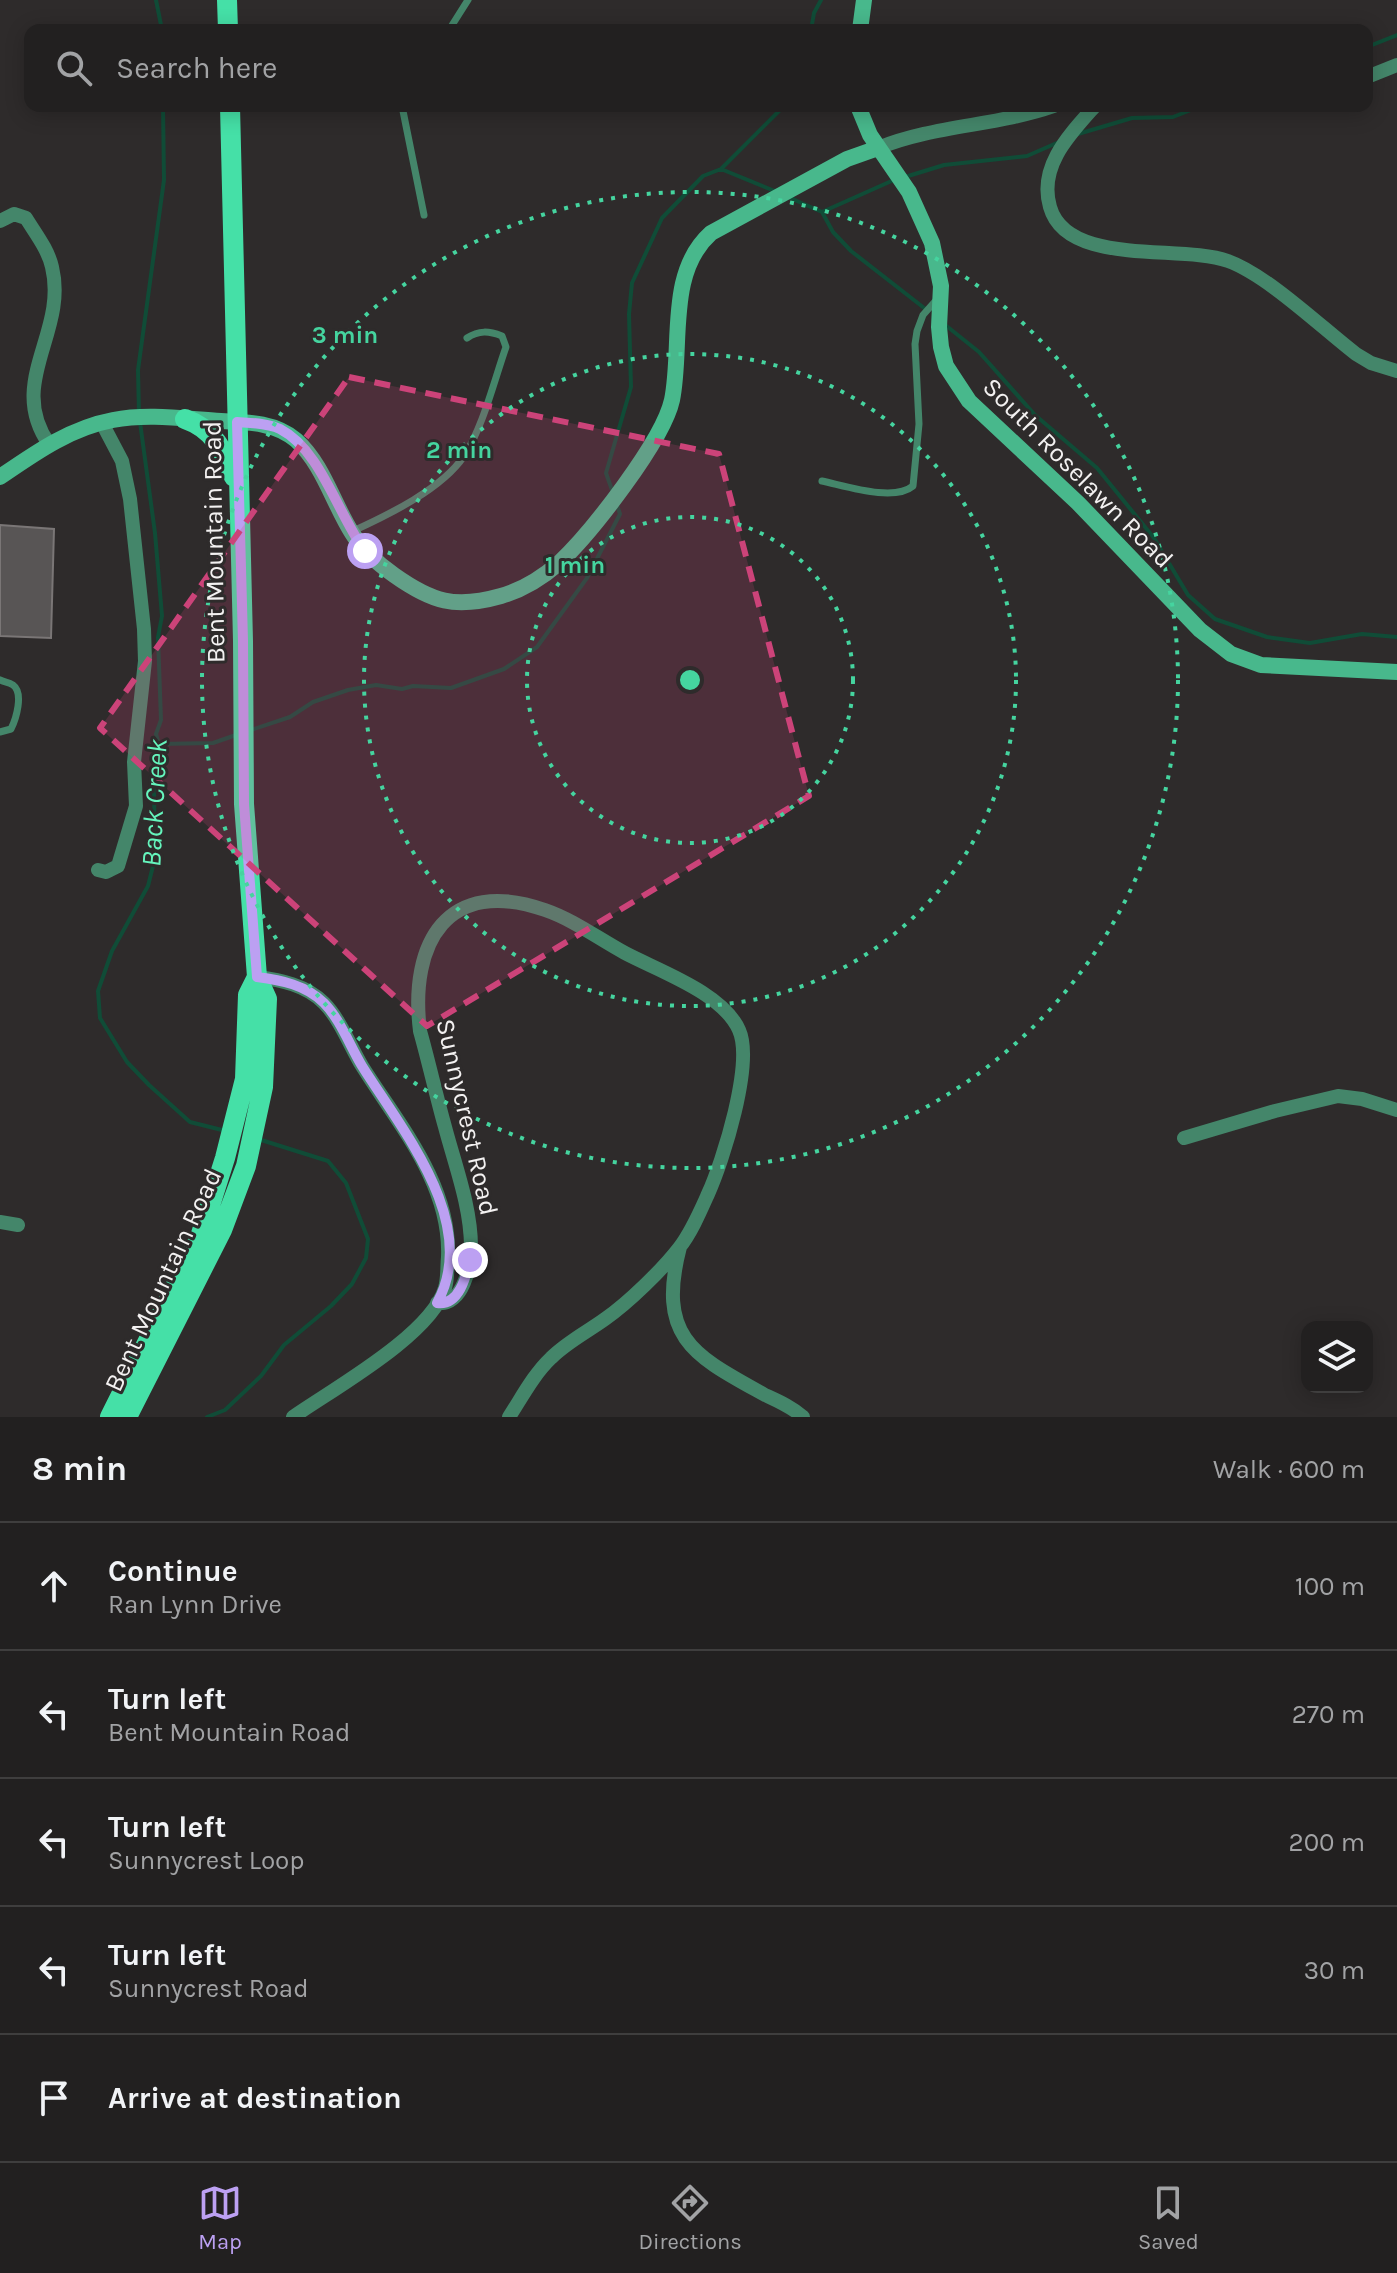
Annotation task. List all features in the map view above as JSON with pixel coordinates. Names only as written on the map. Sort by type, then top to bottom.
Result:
[{"type":"main road","points":[[227,0],[228,24]]},
{"type":"main road","name":"Bent Mountain Road","points":[[127,1417],[222,1230],[246,1166],[263,1087],[257,1007],[248,995],[257,977],[244,804],[230,112]]},
{"type":"main road","points":[[185,419],[212,435],[221,447],[239,487]]},
{"type":"main road","name":"Bent Mountain Road","points":[[110,1417],[200,1237],[225,1158],[245,1079],[257,1007]]},
{"type":"street","points":[[861,24],[864,0]]},
{"type":"street","points":[[1373,75],[1397,65]]},
{"type":"street","name":"South Roselawn Road","points":[[861,112],[878,148],[894,168],[923,219],[939,269],[941,347],[946,366],[969,401],[1078,503],[1175,606],[1231,654],[1261,665],[1397,672]]},
{"type":"street","points":[[0,477],[69,434],[126,418],[237,422],[278,427],[308,452],[351,532],[381,566],[413,590],[439,601],[452,603],[501,596],[541,576],[571,550],[604,511],[656,437],[666,419],[676,376],[683,284],[688,264],[702,241],[711,233],[847,159],[917,136],[1033,112]]},
{"type":"street","points":[[1090,112],[1061,146],[1049,175],[1047,191],[1052,212],[1070,234],[1096,246],[1208,255],[1228,261],[1261,279],[1356,354],[1371,363],[1397,371]]},
{"type":"street","points":[[0,221],[14,214],[26,218],[52,265],[54,301],[32,397],[38,428],[49,444]]},
{"type":"street","points":[[98,870],[106,872],[118,866],[135,814],[134,762],[145,661],[130,499],[122,461],[102,423]]},
{"type":"street","name":"Sunnycrest Road","points":[[293,1417],[396,1345],[417,1327],[437,1303],[451,1300],[460,1290],[468,1270],[471,1244],[466,1211],[420,1031],[417,996],[424,959],[436,932],[458,910],[482,901],[527,905],[577,924],[708,997],[734,1022],[743,1044],[730,1130],[713,1181],[680,1247],[675,1297],[678,1326],[693,1350],[708,1362],[803,1417]]},
{"type":"street","points":[[257,977],[291,983],[326,1005],[423,1161],[442,1204],[446,1227],[445,1288],[437,1303]]},
{"type":"street","points":[[1184,1138],[1338,1096],[1362,1099],[1397,1110]]},
{"type":"street","points":[[0,1222],[18,1225]]},
{"type":"street","name":"Sunnycrest Road","points":[[509,1417],[549,1359],[607,1317],[680,1247]]},
{"type":"lane","points":[[453,24],[468,0]]},
{"type":"lane","points":[[403,112],[424,215]]},
{"type":"lane","points":[[822,481],[886,493],[901,493],[913,486],[919,424],[915,344],[923,315],[941,296]]},
{"type":"lane","points":[[351,532],[402,508],[452,471],[463,458],[472,442],[506,347],[502,336],[492,333],[482,332],[467,338]]},
{"type":"lane","points":[[0,680],[14,686],[19,693],[16,720],[11,729],[0,732]]},
{"type":"highlighted area","points":[[349,377],[719,454],[809,796],[427,1026],[100,728]]},
{"type":"building","points":[[0,525],[54,529],[51,638],[0,636]]},
{"type":"waterway","name":"Back Creek","points":[[156,0],[161,24]]},
{"type":"waterway","points":[[812,24],[821,0]]},
{"type":"waterway","points":[[1373,45],[1397,35]]},
{"type":"waterway","name":"Back Creek","points":[[139,414],[138,370],[164,180],[163,112]]},
{"type":"waterway","points":[[613,493],[606,473],[631,387],[629,314],[632,283],[662,218],[703,176],[721,169],[778,112]]},
{"type":"waterway","points":[[1078,134],[1132,118],[1173,117],[1186,112]]},
{"type":"waterway","points":[[905,177],[944,165],[1027,156],[1059,142]]},
{"type":"waterway","points":[[721,169],[777,192]]},
{"type":"waterway","points":[[822,212],[896,179]]},
{"type":"waterway","points":[[788,197],[822,212],[833,232],[851,251],[928,311]]},
{"type":"waterway","points":[[944,324],[979,352],[1035,415],[1097,468],[1154,538],[1188,595],[1215,619],[1267,637],[1310,643],[1362,634],[1397,637]]},
{"type":"waterway","name":"Back Creek","points":[[140,422],[162,616],[158,637],[161,720],[156,734],[159,744],[154,789],[155,858],[148,886],[112,951],[98,991],[100,1018],[127,1062],[190,1122],[226,1131]]},
{"type":"waterway","points":[[248,731],[290,717],[313,702],[348,690],[376,685],[402,689],[413,686],[451,688],[504,669],[537,647],[587,578],[620,514],[617,505]]},
{"type":"waterway","points":[[159,744],[213,743],[236,735]]},
{"type":"waterway","name":"Back Creek","points":[[207,1417],[225,1410],[261,1376],[284,1345],[352,1284],[366,1258],[368,1239],[346,1183],[328,1161],[258,1139]]},
{"type":"route","points":[[365,551],[351,532],[308,452],[278,427],[237,422],[244,804],[257,977],[291,983],[326,1005],[423,1161],[435,1183],[446,1227],[445,1288],[437,1303],[451,1300],[460,1290],[466,1280],[470,1260]]}]
